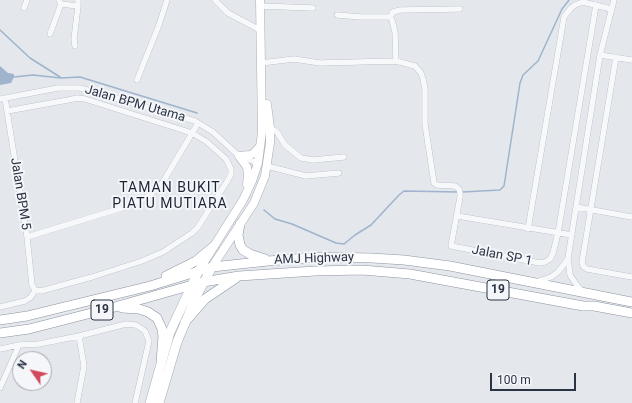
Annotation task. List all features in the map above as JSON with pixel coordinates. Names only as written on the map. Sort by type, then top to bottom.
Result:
[{"type":"main road","points":[[150,403],[170,332],[199,270],[243,200],[252,181],[258,163],[262,132],[263,92],[260,3]]},
{"type":"main road","points":[[159,403],[184,322],[203,282],[254,203],[259,190],[267,166],[270,143],[270,128],[266,100],[263,92]]},
{"type":"main road","points":[[258,163],[264,159],[270,143]]},
{"type":"main road","points":[[239,156],[254,153],[261,145]]},
{"type":"main road","points":[[239,156],[247,167],[248,175],[243,200]]},
{"type":"main road","points":[[258,163],[261,169],[259,190]]},
{"type":"main road","points":[[240,224],[238,235],[240,246],[243,250],[268,260]]},
{"type":"main road","points":[[150,286],[162,277],[196,261],[214,246]]},
{"type":"main road","name":"AMJ Highway","points":[[0,320],[27,316],[150,286],[212,267],[268,260],[321,257],[404,260],[450,266],[632,302]]},
{"type":"main road","name":"AMJ Highway","points":[[0,333],[29,329],[203,282],[239,276],[308,271],[362,270],[410,274],[582,306],[594,306],[632,313]]},
{"type":"main road","points":[[184,322],[205,299],[239,276]]},
{"type":"main road","points":[[110,308],[139,309],[153,314],[157,318],[160,323],[163,336],[161,362]]},
{"type":"street","points":[[24,8],[27,0]]},
{"type":"street","points":[[75,46],[74,39],[78,0]]},
{"type":"street","points":[[137,80],[159,25],[167,0]]},
{"type":"street","points":[[215,0],[228,13],[260,30]]},
{"type":"street","points":[[583,292],[570,275],[568,258],[600,55],[614,0]]},
{"type":"street","points":[[50,34],[60,2],[78,6]]},
{"type":"street","points":[[528,229],[563,22],[567,13],[575,5],[583,2],[611,9]]},
{"type":"street","points":[[260,3],[313,8]]},
{"type":"street","name":"Jalan SP 1","points":[[456,216],[451,246],[540,263],[545,262],[550,258],[553,253],[558,233],[596,5]]},
{"type":"street","points":[[390,17],[393,12],[400,10],[460,9]]},
{"type":"street","points":[[337,15],[390,17]]},
{"type":"street","points":[[390,17],[395,32],[396,61]]},
{"type":"street","points":[[600,55],[632,60]]},
{"type":"street","points":[[616,57],[590,209],[582,266],[587,269],[632,277]]},
{"type":"street","points":[[261,63],[294,59],[320,63],[396,61],[415,66],[421,73],[423,79],[425,94],[425,124],[434,182],[437,185],[452,185],[459,191],[456,216],[572,236]]},
{"type":"street","name":"Jalan BPM Utama","points":[[2,98],[58,88],[80,88],[180,116],[198,123],[213,132],[239,156],[258,163]]},
{"type":"street","name":"Jalan BPM 5","points":[[2,98],[7,112],[27,237],[32,285],[35,290]]},
{"type":"street","points":[[0,307],[25,301],[31,297],[35,290],[41,291],[142,261],[164,252],[192,233],[204,220],[231,174],[231,169],[226,159],[207,142],[192,133],[85,99],[77,98],[7,112]]},
{"type":"street","points":[[27,237],[125,207],[142,200],[156,190],[163,182],[198,123]]},
{"type":"street","points":[[270,128],[277,132],[285,145],[301,158],[306,160],[344,157]]},
{"type":"street","points":[[267,166],[306,176],[339,173]]},
{"type":"street","points":[[576,207],[632,217]]},
{"type":"street","points":[[534,282],[551,277],[558,272],[568,258]]},
{"type":"street","points":[[0,348],[39,344],[126,324],[136,325],[145,331],[149,341],[135,403]]},
{"type":"street","points":[[77,403],[84,366],[79,336]]},
{"type":"street","points":[[0,388],[19,345]]},
{"type":"water","points":[[0,66],[8,73],[14,74],[11,83],[0,85]]},
{"type":"waterway","points":[[462,192],[500,190],[504,186],[520,83],[523,75],[538,61],[562,9],[569,0]]},
{"type":"waterway","points":[[0,30],[30,58],[60,77]]},
{"type":"waterway","points":[[14,77],[33,75],[61,78],[80,77],[197,113]]},
{"type":"waterway","points":[[264,210],[275,219],[292,224],[336,243],[344,244],[371,225],[404,191],[458,192]]},
{"type":"district","name":"TAMAN BUKIT PIATU MUTIARA","points":[[170,196]]}]
